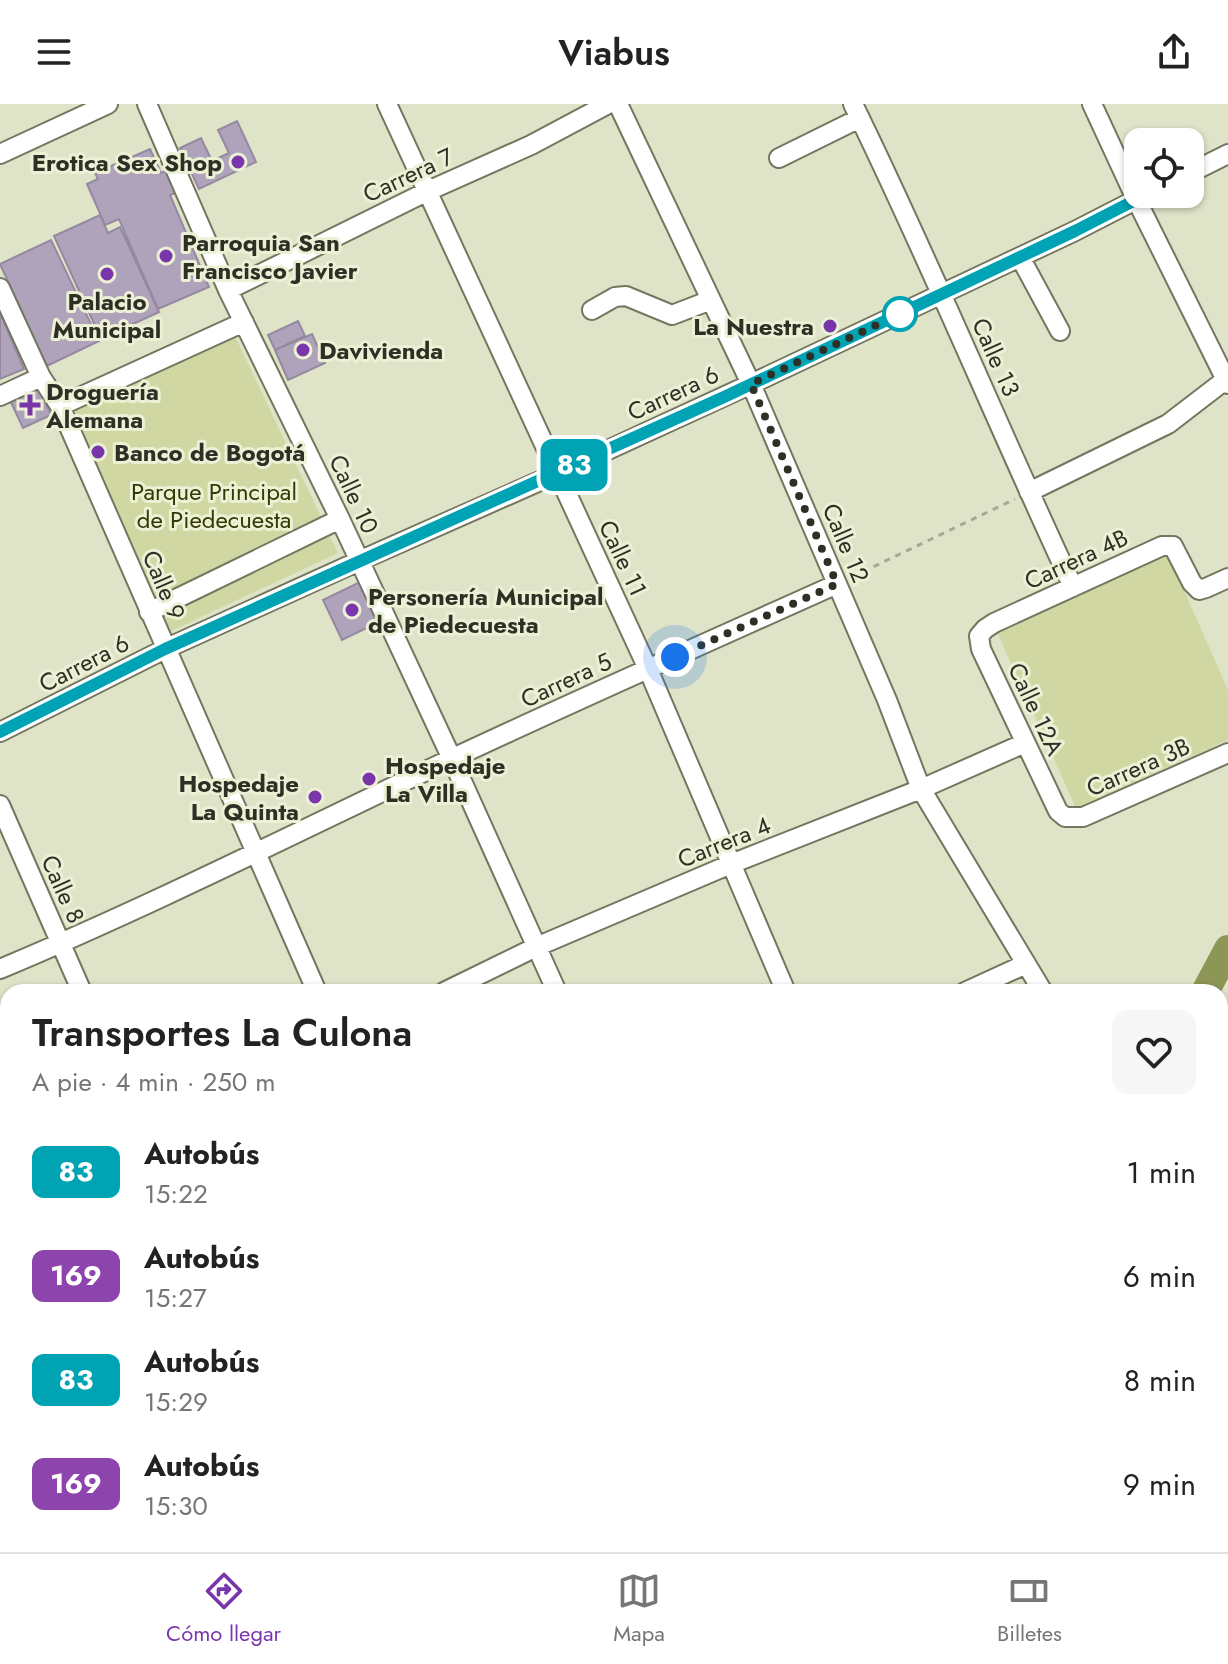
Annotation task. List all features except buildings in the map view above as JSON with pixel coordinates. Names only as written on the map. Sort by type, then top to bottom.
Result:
[{"type":"street","name":"Calle 10","points":[[147,104],[228,290],[340,519],[553,984]]},
{"type":"street","name":"Calle 11","points":[[387,104],[648,669],[783,984]]},
{"type":"street","name":"Carrera 7","points":[[228,290],[428,191],[531,145],[608,104]]},
{"type":"street","name":"Calle 12","points":[[618,104],[751,384],[887,700],[921,789],[1038,984]]},
{"type":"street","points":[[1092,104],[1124,165]]},
{"type":"street","points":[[0,154],[98,106]]},
{"type":"street","points":[[779,158],[856,111]]},
{"type":"street","name":"Calle 13","points":[[856,111],[942,293],[1073,587]]},
{"type":"street","points":[[1204,166],[1228,154]]},
{"type":"street","name":"Carrera 6","points":[[0,732],[165,649],[751,384],[1124,205]]},
{"type":"street","points":[[1029,492],[1168,424],[1227,380],[1146,208]]},
{"type":"street","points":[[1020,257],[1060,331]]},
{"type":"street","name":"Calle 9","points":[[0,288],[41,377],[60,406],[314,984]]},
{"type":"street","points":[[592,310],[615,297],[626,296],[672,315],[711,300]]},
{"type":"street","points":[[60,406],[244,322]]},
{"type":"street","points":[[0,396],[41,377]]},
{"type":"street","points":[[149,612],[340,519]]},
{"type":"street","name":"Carrera 4B","points":[[994,623],[1162,546],[1173,546],[1192,583],[1199,590],[1219,582]]},
{"type":"street","name":"Carrera 5","points":[[0,969],[837,584]]},
{"type":"street","name":"Calle 12A","points":[[994,623],[979,636],[981,649],[1058,811],[1065,817]]},
{"type":"street","name":"Carrera 4","points":[[460,984],[536,947],[731,864],[921,789],[1025,743]]},
{"type":"street","name":"Carrera 3B","points":[[1065,817],[1083,817],[1228,753]]},
{"type":"street","name":"Calle 8","points":[[0,805],[79,984]]},
{"type":"street","points":[[982,984],[1026,964]]},
{"type":"path","points":[[837,584],[1029,492]]},
{"type":"green space","name":"Parque Principal de Piedecuesta","points":[[233,332],[338,553],[169,632],[74,409]]},
{"type":"green space","points":[[1167,552],[1228,690],[1228,740],[1076,808],[996,630]]},
{"type":"waterway","points":[[1209,984],[1228,949]]},
{"type":"bus line","name":"83","points":[[0,732],[165,649],[724,397],[1124,206]]},
{"type":"place","name":"Erotica Sex Shop","points":[[238,162]]},
{"type":"place","name":"Parroquia San Francisco Javier","points":[[166,256]]},
{"type":"place","name":"Palacio Municipal","points":[[107,274]]},
{"type":"place","name":"La Nuestra","points":[[830,326]]},
{"type":"place","name":"Davivienda","points":[[303,350]]},
{"type":"place","name":"Droguería Alemana","points":[[30,405]]},
{"type":"place","name":"Banco de Bogotá","points":[[98,452]]},
{"type":"place","name":"Personería Municipal de Piedecuesta","points":[[352,610]]},
{"type":"place","name":"Hospedaje La Villa","points":[[369,779]]},
{"type":"place","name":"Hospedaje La Quinta","points":[[315,797]]},
{"type":"route","points":[[675,657],[837,584],[751,384],[900,314]]}]
